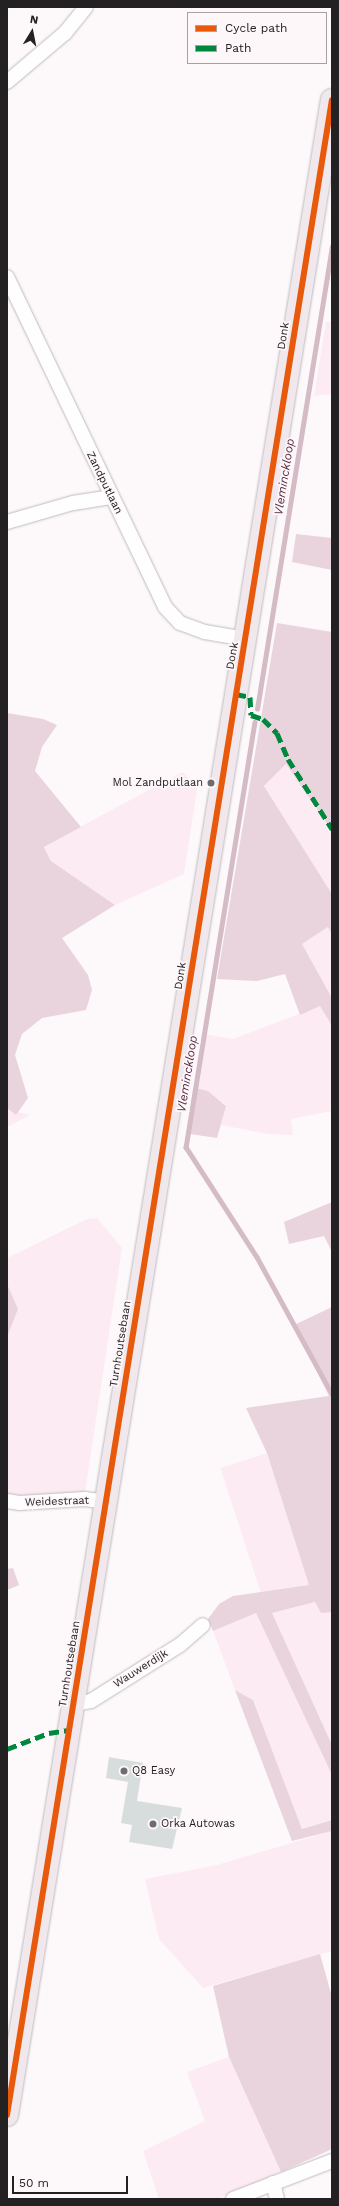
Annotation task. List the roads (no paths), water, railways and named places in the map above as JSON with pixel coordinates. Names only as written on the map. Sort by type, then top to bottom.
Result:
[{"type":"main road","name":"Donk","points":[[152,1216],[332,100]]},
{"type":"main road","name":"Turnhoutsebaan","points":[[7,2115],[152,1216]]},
{"type":"street","points":[[7,82],[65,33],[86,7]]},
{"type":"street","name":"Zandputlaan","points":[[7,277],[164,607],[180,623],[205,632],[246,640]]},
{"type":"street","points":[[7,522],[73,503],[111,497]]},
{"type":"street","name":"Weidestraat","points":[[7,1501],[19,1503],[85,1499],[106,1502]]},
{"type":"street","name":"Wauwerdijk","points":[[74,1704],[91,1701],[180,1645],[203,1625]]},
{"type":"street","points":[[233,2199],[332,2162]]},
{"type":"street","points":[[273,2183],[277,2199]]},
{"type":"waterway","name":"Vleminckloop","points":[[257,709],[332,247]]},
{"type":"waterway","name":"Vleminckloop","points":[[255,722],[186,1147],[257,1257],[332,1394]]},
{"type":"place","name":"Mol Zandputlaan","points":[[211,783]]},
{"type":"place","name":"Q8 Easy","points":[[124,1771]]},
{"type":"place","name":"Orka Autowas","points":[[153,1824]]}]
